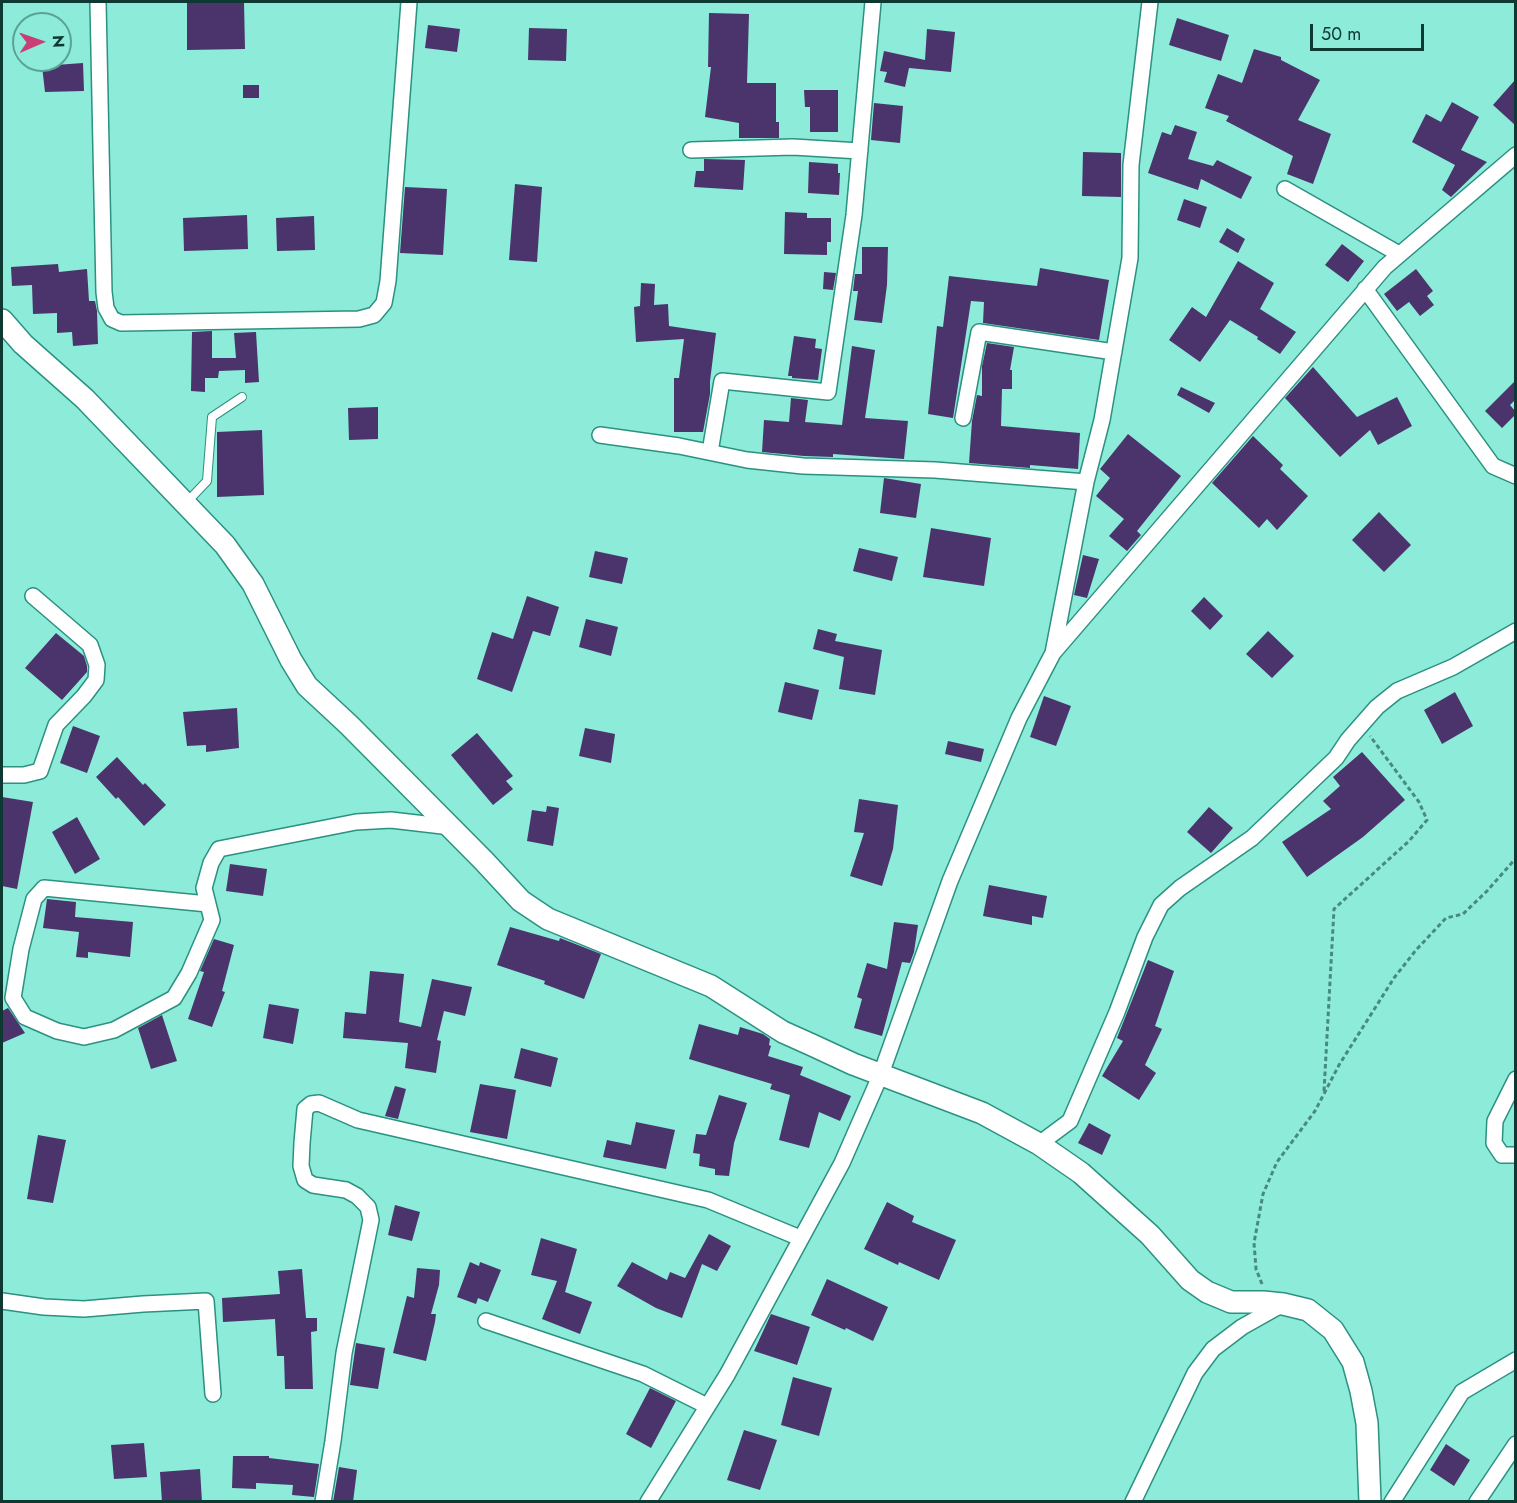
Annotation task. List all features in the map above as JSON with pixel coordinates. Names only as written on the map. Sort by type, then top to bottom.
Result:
[{"type":"street","points":[[98,2],[104,292],[106,308],[112,319],[121,323],[359,319],[374,315],[384,303],[388,281],[409,2]]},
{"type":"street","points":[[710,452],[722,381],[828,392],[854,215],[873,2]]},
{"type":"street","points":[[1053,653],[1086,482],[1102,420],[1130,258],[1131,165],[1150,2]]},
{"type":"street","points":[[691,150],[793,147],[860,151]]},
{"type":"street","points":[[648,1502],[727,1375],[842,1163],[881,1074],[950,881],[1018,718],[1053,653],[1384,267],[1515,155]]},
{"type":"street","points":[[1285,189],[1399,254]]},
{"type":"street","points":[[1365,289],[1493,466],[1515,476]]},
{"type":"street","points":[[2,320],[23,344],[85,399],[225,545],[253,584],[291,660],[307,686],[451,827],[521,901],[548,919],[711,986],[783,1032],[881,1074],[982,1113],[1040,1144],[1090,1181],[1150,1235],[1190,1280],[1207,1292],[1231,1302],[1283,1304],[1308,1310],[1333,1330],[1353,1362],[1361,1391],[1367,1423],[1370,1502]]},
{"type":"street","points":[[963,418],[979,332],[1114,352]]},
{"type":"street","points":[[600,435],[679,446],[747,460],[803,466],[935,470],[1086,482]]},
{"type":"street","points":[[2,775],[24,775],[40,771],[56,725],[96,680],[97,664],[90,645],[33,596]]},
{"type":"street","points":[[1040,1144],[1070,1121],[1117,1012],[1145,937],[1161,905],[1180,888],[1252,838],[1336,758],[1377,707],[1396,691],[1453,668],[1515,631]]},
{"type":"street","points":[[208,904],[44,888],[34,899],[7,1001],[24,1017],[57,1031],[84,1037],[114,1030],[174,998],[189,974],[212,920],[208,904],[204,888],[211,863],[219,849],[356,822],[391,820],[451,827]]},
{"type":"street","points":[[1515,1079],[1495,1121],[1494,1143],[1502,1155],[1515,1155]]},
{"type":"street","points":[[323,1502],[344,1353],[371,1220],[368,1207],[357,1196],[346,1190],[313,1185],[305,1180],[301,1166],[302,1143],[305,1109],[311,1104],[319,1103],[358,1120],[708,1200],[800,1238]]},
{"type":"street","points":[[2,1301],[44,1307],[84,1309],[206,1301],[213,1394]]},
{"type":"street","points":[[1133,1502],[1195,1373],[1213,1349],[1242,1327],[1283,1304]]},
{"type":"street","points":[[486,1321],[643,1374],[707,1406]]},
{"type":"street","points":[[1392,1502],[1462,1392],[1515,1360]]},
{"type":"street","points":[[1478,1502],[1515,1444]]},
{"type":"lane","points":[[185,504],[207,481],[212,417],[242,397]]},
{"type":"path","points":[[1324,1094],[1334,909],[1409,841],[1427,820],[1419,802],[1362,725]]},
{"type":"path","points":[[1283,1304],[1263,1287],[1256,1269],[1254,1244],[1263,1194],[1277,1162],[1315,1112],[1340,1065],[1394,978],[1446,918],[1463,914],[1487,891],[1515,858]]},
{"type":"building","points":[[187,2],[244,2],[245,49],[187,50]]},
{"type":"building","points":[[709,13],[749,14],[747,83],[776,83],[776,122],[779,122],[779,138],[739,138],[739,123],[705,117],[711,67],[708,67]]},
{"type":"building","points":[[1177,18],[1229,35],[1221,61],[1169,45]]},
{"type":"building","points":[[428,25],[460,29],[457,52],[425,48]]},
{"type":"building","points":[[529,28],[567,29],[566,61],[528,60]]},
{"type":"building","points":[[927,29],[955,32],[951,72],[909,68],[905,87],[884,82],[887,72],[880,71],[884,51],[925,60]]},
{"type":"building","points":[[1254,49],[1281,57],[1281,60],[1320,80],[1298,120],[1331,134],[1313,184],[1287,174],[1293,156],[1226,121],[1229,116],[1205,108],[1218,74],[1242,83]]},
{"type":"building","points":[[83,63],[84,91],[45,92],[43,72],[72,72],[72,64]]},
{"type":"building","points":[[1515,80],[1515,125],[1493,105]]},
{"type":"building","points":[[243,85],[259,85],[259,98],[243,98]]},
{"type":"building","points":[[804,90],[838,90],[838,132],[810,132],[810,107],[805,107]]},
{"type":"building","points":[[1452,102],[1479,117],[1461,150],[1487,162],[1451,197],[1442,190],[1455,165],[1412,142],[1426,114],[1441,122]]},
{"type":"building","points":[[874,103],[903,106],[900,143],[871,140]]},
{"type":"building","points":[[1175,125],[1197,132],[1188,159],[1213,166],[1217,160],[1252,177],[1241,199],[1201,179],[1198,190],[1148,173],[1162,132],[1171,135]]},
{"type":"building","points":[[1083,152],[1121,153],[1121,197],[1082,196]]},
{"type":"building","points":[[704,159],[745,160],[743,190],[694,187],[696,171],[704,171]]},
{"type":"building","points":[[809,162],[838,164],[839,195],[808,193]]},
{"type":"building","points":[[515,184],[542,187],[537,262],[509,260]]},
{"type":"building","points":[[405,187],[447,189],[443,255],[400,253]]},
{"type":"building","points":[[1184,199],[1207,207],[1200,228],[1177,220]]},
{"type":"building","points":[[785,212],[807,213],[807,218],[831,218],[831,242],[827,242],[827,255],[784,254]]},
{"type":"building","points":[[247,215],[248,249],[184,251],[183,218]]},
{"type":"building","points":[[314,216],[315,250],[277,251],[276,218]]},
{"type":"building","points":[[1227,228],[1245,239],[1238,253],[1219,242]]},
{"type":"building","points":[[1342,244],[1364,261],[1348,282],[1325,265]]},
{"type":"building","points":[[862,247],[888,247],[887,285],[882,323],[854,320],[858,291],[853,291],[855,274],[862,274]]},
{"type":"building","points":[[1238,261],[1274,283],[1260,309],[1296,332],[1280,354],[1230,320],[1200,362],[1169,340],[1192,307],[1206,317]]},
{"type":"building","points":[[58,264],[59,272],[87,269],[89,301],[95,301],[97,311],[98,344],[73,346],[72,332],[57,333],[57,313],[33,314],[32,285],[12,286],[11,267]]},
{"type":"building","points":[[1040,268],[1109,280],[1099,340],[983,323],[984,302],[971,301],[953,418],[928,414],[937,326],[943,327],[949,276],[1037,286]]},
{"type":"building","points":[[1416,269],[1433,291],[1427,296],[1434,305],[1420,316],[1409,302],[1397,311],[1384,294]]},
{"type":"building","points":[[824,272],[836,273],[833,290],[823,289]]},
{"type":"building","points":[[641,283],[655,284],[654,305],[668,304],[669,326],[716,333],[710,394],[703,432],[674,432],[674,378],[679,378],[684,339],[636,342],[634,307],[640,306]]},
{"type":"building","points":[[212,331],[212,358],[236,358],[234,333],[256,332],[259,382],[245,383],[245,370],[219,371],[218,378],[205,378],[205,392],[191,391],[192,332]]},
{"type":"building","points":[[794,336],[816,339],[815,348],[822,349],[818,380],[788,376]]},
{"type":"building","points":[[987,343],[1014,347],[1010,370],[1012,370],[1012,389],[1002,389],[1001,426],[1080,433],[1078,469],[969,463],[972,421],[977,395],[982,396],[982,366]]},
{"type":"building","points":[[852,346],[875,350],[865,418],[908,421],[904,459],[833,454],[833,457],[804,456],[762,452],[764,420],[789,422],[791,398],[808,400],[805,422],[842,425]]},
{"type":"building","points":[[1313,367],[1357,417],[1397,397],[1412,426],[1378,445],[1370,430],[1340,457],[1285,398]]},
{"type":"building","points":[[1515,381],[1515,400],[1510,405],[1515,415],[1502,428],[1485,411]]},
{"type":"building","points":[[1181,387],[1215,403],[1209,413],[1177,395]]},
{"type":"building","points":[[378,407],[378,439],[349,440],[348,408]]},
{"type":"building","points":[[262,430],[264,495],[217,497],[217,432]]},
{"type":"building","points":[[1128,434],[1181,476],[1137,531],[1141,535],[1127,551],[1109,536],[1124,519],[1096,496],[1110,478],[1100,469]]},
{"type":"building","points":[[1253,436],[1283,465],[1280,469],[1308,496],[1277,530],[1267,519],[1259,528],[1212,483]]},
{"type":"building","points":[[884,478],[921,484],[916,518],[880,513]]},
{"type":"building","points":[[1379,512],[1411,545],[1384,572],[1352,540]]},
{"type":"building","points":[[931,528],[991,538],[984,586],[923,577]]},
{"type":"building","points":[[859,548],[898,557],[892,581],[853,571]]},
{"type":"building","points":[[595,551],[628,558],[622,584],[589,577]]},
{"type":"building","points":[[1083,555],[1099,559],[1087,598],[1074,595]]},
{"type":"building","points":[[527,596],[559,607],[550,636],[533,631],[512,692],[477,679],[492,632],[513,639]]},
{"type":"building","points":[[1204,597],[1223,616],[1210,630],[1191,611]]},
{"type":"building","points":[[586,619],[618,627],[611,656],[579,647]]},
{"type":"building","points":[[818,629],[837,634],[835,641],[882,650],[875,695],[839,689],[844,657],[813,649]]},
{"type":"building","points":[[1268,631],[1294,656],[1272,678],[1246,654]]},
{"type":"building","points":[[56,633],[84,656],[87,666],[87,672],[62,700],[25,668]]},
{"type":"building","points":[[785,682],[819,690],[812,720],[778,712]]},
{"type":"building","points":[[1455,692],[1473,726],[1442,744],[1424,710]]},
{"type":"building","points":[[1044,696],[1071,706],[1056,746],[1030,737]]},
{"type":"building","points":[[237,708],[239,748],[206,752],[206,745],[187,746],[183,712]]},
{"type":"building","points":[[73,726],[100,736],[87,773],[60,763]]},
{"type":"building","points":[[585,728],[615,734],[611,763],[579,756]]},
{"type":"building","points":[[477,733],[513,776],[506,781],[513,789],[493,805],[451,755]]},
{"type":"building","points":[[948,741],[984,749],[981,762],[945,754]]},
{"type":"building","points":[[1362,752],[1405,800],[1363,837],[1307,877],[1282,842],[1331,809],[1323,801],[1340,786],[1333,777]]},
{"type":"building","points":[[117,757],[143,785],[145,783],[166,805],[144,826],[96,777]]},
{"type":"building","points":[[2,797],[33,802],[17,889],[2,886]]},
{"type":"building","points":[[859,799],[898,805],[893,849],[882,886],[850,876],[864,833],[854,832]]},
{"type":"building","points":[[547,806],[559,808],[553,846],[527,841],[532,810],[546,812]]},
{"type":"building","points":[[1209,807],[1233,828],[1211,853],[1187,832]]},
{"type":"building","points":[[77,817],[100,859],[75,874],[52,832]]},
{"type":"building","points":[[230,864],[267,869],[263,896],[226,891]]},
{"type":"building","points":[[989,885],[1047,896],[1043,918],[1032,916],[1032,925],[983,916]]},
{"type":"building","points":[[47,899],[76,902],[75,917],[133,922],[130,957],[88,952],[88,958],[76,957],[79,932],[43,928]]},
{"type":"building","points":[[894,922],[918,925],[914,952],[910,963],[902,962],[882,1036],[854,1028],[862,999],[857,997],[867,963],[887,969]]},
{"type":"building","points":[[510,927],[559,941],[560,938],[601,954],[584,999],[544,984],[545,981],[497,965]]},
{"type":"building","points":[[214,939],[234,945],[222,991],[225,992],[212,1027],[188,1019],[204,972],[200,971]]},
{"type":"building","points":[[1148,960],[1174,971],[1155,1026],[1162,1029],[1145,1065],[1156,1073],[1139,1100],[1102,1076],[1123,1041],[1117,1038]]},
{"type":"building","points":[[370,971],[404,974],[399,1022],[421,1027],[432,979],[472,987],[465,1016],[444,1011],[437,1040],[441,1041],[436,1073],[405,1068],[408,1043],[343,1038],[345,1012],[366,1014]]},
{"type":"building","points":[[269,1004],[299,1009],[293,1044],[263,1038]]},
{"type":"building","points":[[8,1008],[25,1033],[2,1043],[2,1011]]},
{"type":"building","points":[[162,1015],[177,1061],[151,1069],[138,1028]]},
{"type":"building","points":[[699,1024],[738,1035],[740,1027],[763,1034],[770,1039],[769,1045],[771,1046],[768,1056],[803,1067],[800,1075],[851,1096],[840,1121],[819,1112],[809,1148],[779,1140],[790,1095],[770,1089],[772,1084],[689,1059]]},
{"type":"building","points":[[521,1048],[558,1058],[551,1087],[514,1078]]},
{"type":"building","points":[[480,1084],[516,1090],[507,1139],[470,1132]]},
{"type":"building","points":[[395,1086],[406,1089],[398,1119],[385,1116]]},
{"type":"building","points":[[719,1095],[747,1103],[734,1143],[729,1176],[715,1175],[715,1169],[699,1166],[700,1154],[693,1153],[696,1134],[706,1135]]},
{"type":"building","points":[[636,1122],[675,1130],[666,1169],[603,1157],[607,1140],[631,1145]]},
{"type":"building","points":[[1089,1123],[1111,1135],[1102,1155],[1078,1143]]},
{"type":"building","points":[[38,1135],[66,1140],[53,1203],[27,1199]]},
{"type":"building","points":[[887,1202],[914,1216],[912,1222],[956,1240],[939,1280],[864,1249]]},
{"type":"building","points":[[395,1205],[420,1212],[412,1241],[388,1235]]},
{"type":"building","points":[[709,1234],[731,1246],[717,1271],[702,1264],[682,1318],[656,1308],[617,1286],[632,1262],[667,1280],[670,1272],[685,1278]]},
{"type":"building","points":[[541,1238],[577,1249],[565,1292],[592,1302],[580,1334],[542,1319],[557,1281],[531,1275]]},
{"type":"building","points":[[470,1262],[479,1266],[480,1262],[501,1270],[488,1302],[478,1298],[476,1304],[457,1297]]},
{"type":"building","points":[[417,1268],[440,1270],[439,1285],[431,1314],[436,1314],[435,1322],[426,1361],[393,1353],[407,1296],[414,1298]]},
{"type":"building","points":[[302,1269],[306,1318],[317,1318],[317,1331],[311,1332],[313,1389],[285,1389],[284,1356],[277,1356],[275,1319],[223,1322],[222,1298],[280,1294],[278,1271]]},
{"type":"building","points":[[827,1279],[888,1307],[873,1341],[811,1315]]},
{"type":"building","points":[[771,1314],[810,1327],[797,1365],[754,1351]]},
{"type":"building","points":[[356,1343],[385,1348],[378,1389],[350,1385]]},
{"type":"building","points":[[793,1377],[832,1388],[819,1436],[781,1425]]},
{"type":"building","points":[[650,1388],[676,1401],[651,1448],[626,1434]]},
{"type":"building","points":[[744,1430],[777,1440],[760,1490],[727,1480]]},
{"type":"building","points":[[144,1443],[147,1477],[114,1479],[111,1445]]},
{"type":"building","points":[[1446,1444],[1470,1460],[1454,1486],[1430,1470]]},
{"type":"building","points":[[233,1456],[269,1456],[269,1458],[319,1464],[314,1497],[292,1495],[293,1485],[256,1483],[256,1489],[232,1488]]},
{"type":"building","points":[[339,1467],[357,1470],[353,1502],[333,1502]]},
{"type":"building","points":[[200,1469],[202,1502],[162,1502],[160,1472]]}]
